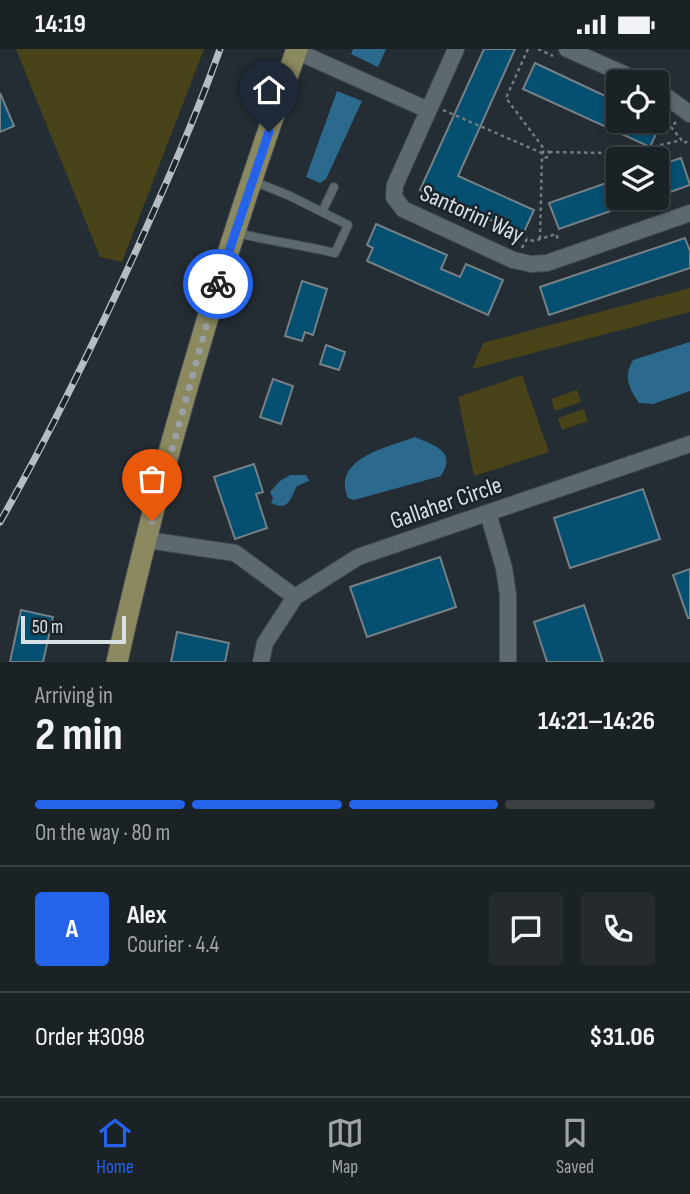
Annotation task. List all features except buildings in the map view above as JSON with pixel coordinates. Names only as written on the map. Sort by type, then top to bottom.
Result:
[{"type":"main road","points":[[117,662],[205,323],[297,50]]},
{"type":"street","name":"Santorini Way","points":[[456,49],[435,110],[395,185],[394,197],[403,209],[513,260],[531,264],[547,263],[690,213]]},
{"type":"street","points":[[567,49],[615,70]]},
{"type":"street","points":[[297,50],[435,110]]},
{"type":"street","points":[[669,101],[685,116]]},
{"type":"street","name":"Gallaher Circle","points":[[261,662],[265,643],[295,597],[358,557],[690,443]]},
{"type":"street","points":[[488,513],[505,568],[508,595],[508,662]]},
{"type":"street","points":[[147,540],[235,553],[295,597]]},
{"type":"lane","points":[[235,232],[270,241],[295,243],[335,254],[348,225],[252,180]]},
{"type":"lane","points":[[322,212],[334,187]]},
{"type":"path","points":[[527,49],[506,98],[544,153],[540,239]]},
{"type":"path","points":[[435,110],[544,153],[635,151],[690,140]]},
{"type":"path","points":[[682,141],[671,127],[685,116]]},
{"type":"path","points":[[519,250],[527,239],[540,239],[556,234],[560,245]]},
{"type":"shaded area","points":[[16,49],[204,49],[122,262],[100,257]]},
{"type":"shaded area","points":[[690,288],[690,312],[472,369],[483,343]]},
{"type":"shaded area","points":[[522,375],[549,452],[474,476],[458,397]]},
{"type":"shaded area","points":[[577,390],[581,402],[555,411],[551,399]]},
{"type":"shaded area","points":[[584,409],[588,421],[562,430],[558,418]]},
{"type":"water","points":[[353,49],[386,49],[378,67],[351,54]]},
{"type":"water","points":[[337,91],[362,101],[326,179],[320,183],[306,177]]},
{"type":"water","points":[[690,342],[690,391],[653,404],[639,403],[628,382],[628,372],[633,360]]},
{"type":"water","points":[[415,437],[436,447],[445,455],[447,461],[441,476],[354,500],[348,498],[345,484],[348,473],[355,464],[378,450]]},
{"type":"water","points":[[290,475],[306,475],[309,481],[297,486],[285,505],[271,503],[273,498],[270,492]]},
{"type":"railway","points":[[0,522],[88,354],[180,150],[220,49]]},
{"type":"way so far","points":[[152,521],[218,284]]},
{"type":"route","points":[[218,284],[269,132]]}]
